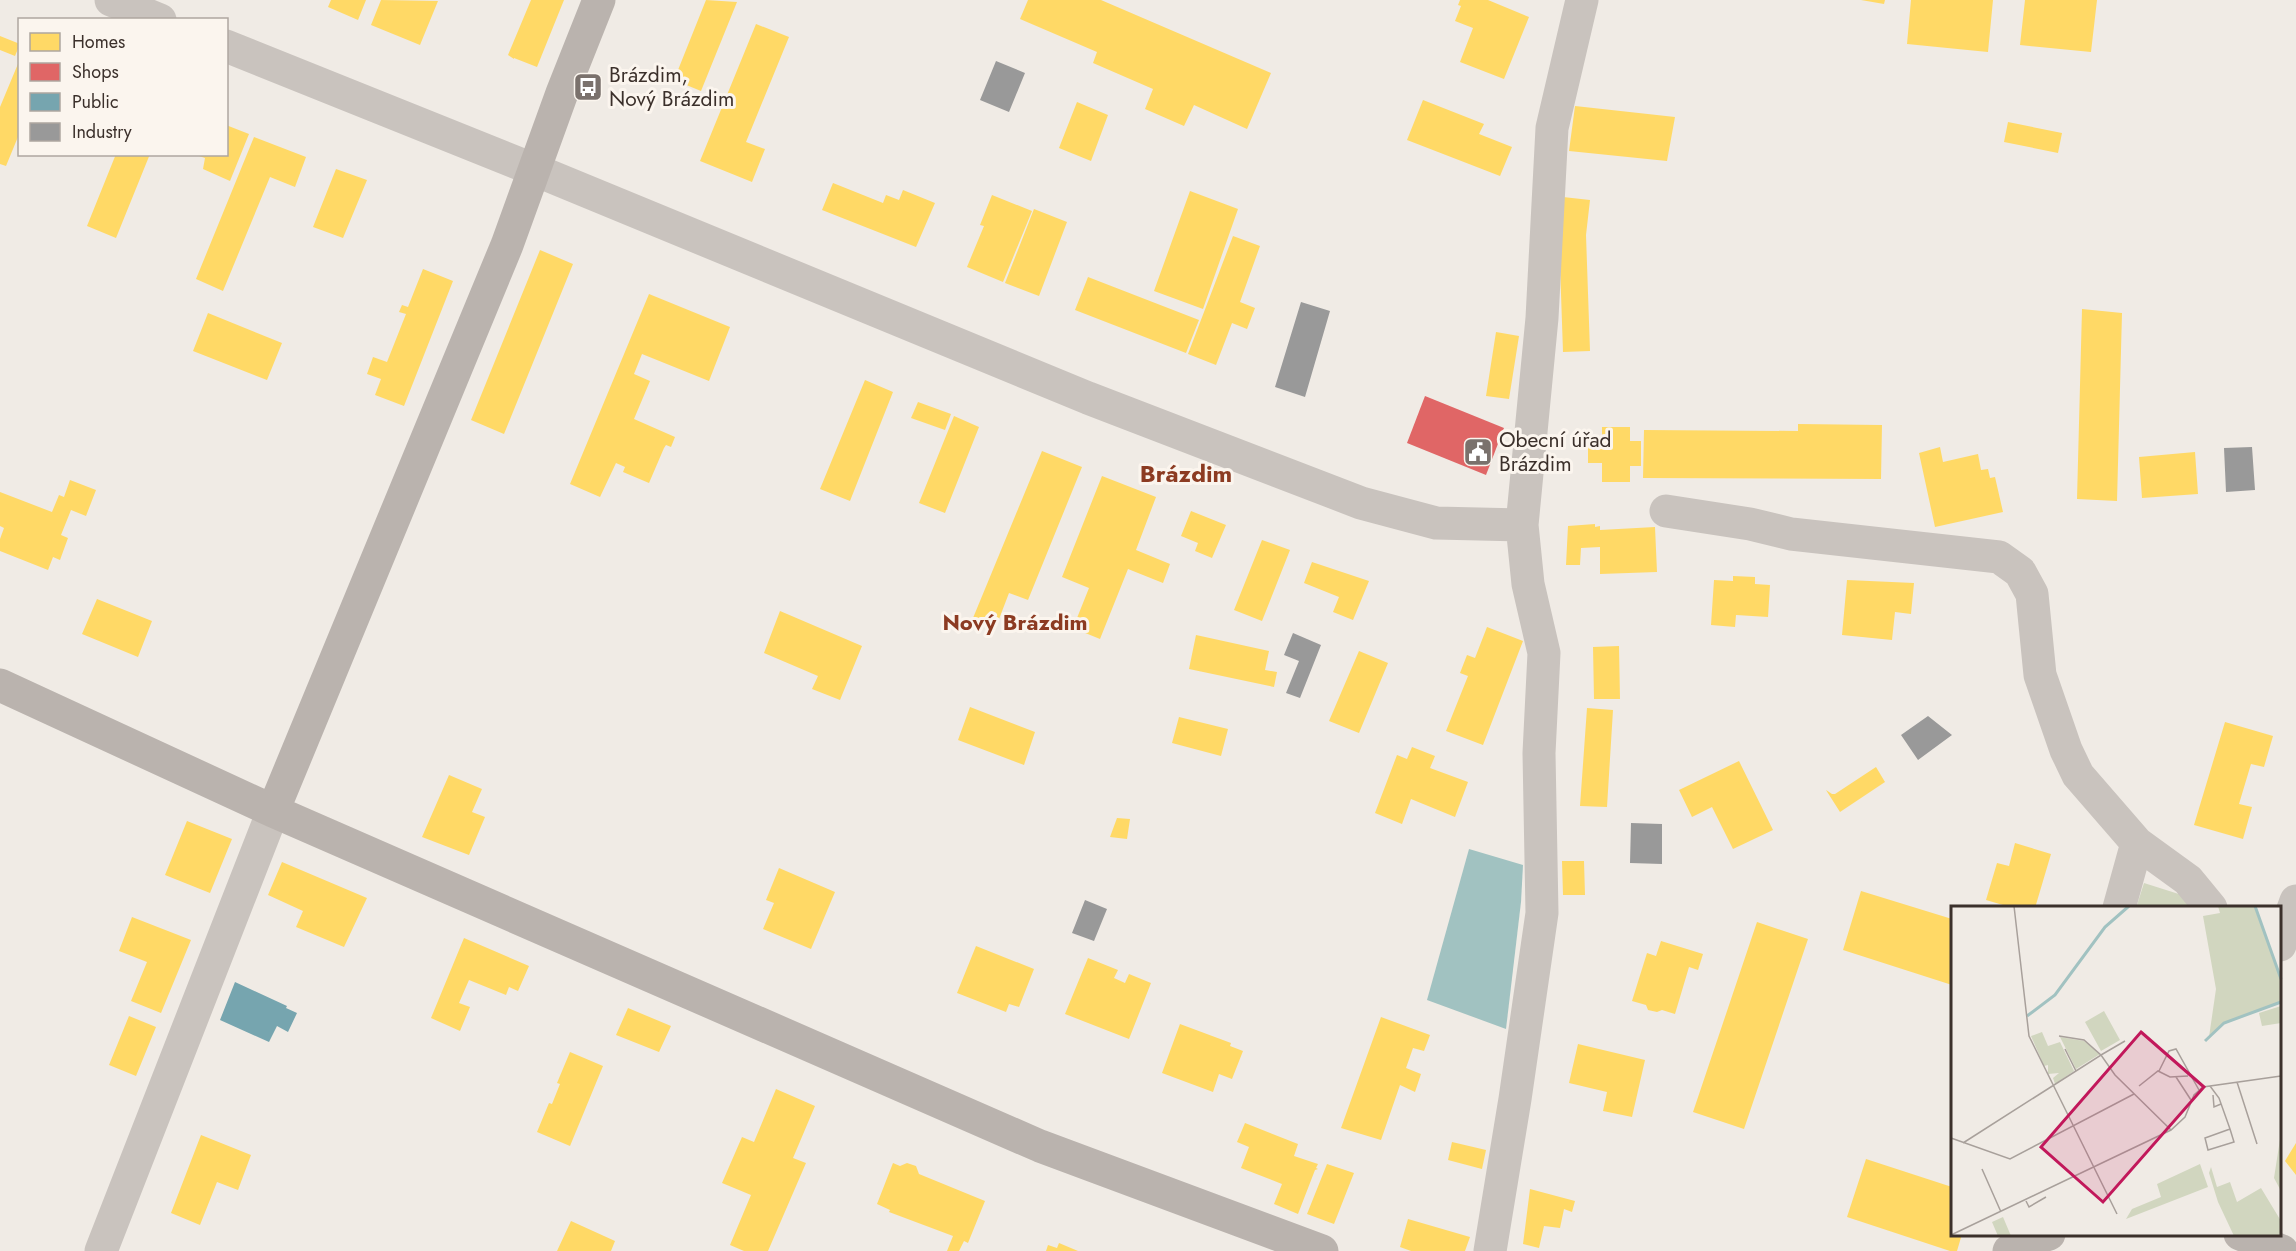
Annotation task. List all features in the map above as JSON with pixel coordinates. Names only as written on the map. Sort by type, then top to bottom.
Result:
[{"type":"street","points":[[111,0],[155,18]]},
{"type":"street","points":[[102,1251],[273,811],[507,245],[562,93],[599,0]]},
{"type":"street","points":[[1490,1251],[1542,913],[1539,753],[1544,653],[1528,584],[1522,525],[1542,318],[1552,128],[1582,0]]},
{"type":"street","points":[[228,47],[535,170],[1088,398],[1361,503],[1436,523],[1522,525]]},
{"type":"street","points":[[1666,511],[1750,524],[1791,534],[1999,557],[2020,572],[2032,594],[2040,675],[2066,750],[2078,775],[2137,843],[2188,880],[2209,906]]},
{"type":"street","points":[[0,685],[273,811],[1040,1146],[1322,1251]]},
{"type":"street","points":[[2121,906],[2137,843]]},
{"type":"street","points":[[2281,942],[2296,901]]},
{"type":"street","points":[[2245,1236],[2282,1251]]},
{"type":"green space","points":[[2144,883],[2185,896],[2188,906],[2137,906]]},
{"type":"water","points":[[1469,849],[1523,865],[1521,902],[1506,1029],[1427,1000]]},
{"type":"building: Homes","points":[[331,0],[366,0],[358,20],[328,7]]},
{"type":"building: Homes","points":[[381,0],[438,1],[420,45],[371,25]]},
{"type":"building: Homes","points":[[531,0],[564,0],[537,67],[508,55]]},
{"type":"building: Homes","points":[[706,0],[737,2],[701,91],[674,80]]},
{"type":"building: Homes","points":[[1028,0],[1101,0],[1271,73],[1247,129],[1194,105],[1184,126],[1145,109],[1153,89],[1093,63],[1097,52],[1020,19]]},
{"type":"building: Homes","points":[[1460,0],[1488,0],[1529,17],[1504,79],[1460,62],[1473,28],[1455,21],[1461,6],[1458,5]]},
{"type":"building: Homes","points":[[1861,0],[1885,0],[1884,4]]},
{"type":"building: Homes","points":[[1911,0],[1993,0],[1988,52],[1907,44]]},
{"type":"building: Homes","points":[[2025,0],[2097,0],[2091,52],[2020,45]]},
{"type":"building: Homes","points":[[756,24],[789,37],[746,142],[765,149],[752,182],[700,161]]},
{"type":"building: Homes","points":[[0,36],[18,43],[15,56],[0,50]]},
{"type":"building: Homes","points":[[18,64],[18,137],[6,166],[0,164],[0,107]]},
{"type":"building: Homes","points":[[1423,100],[1484,124],[1479,134],[1512,147],[1500,176],[1407,140]]},
{"type":"building: Homes","points":[[1077,102],[1108,115],[1091,161],[1059,148]]},
{"type":"building: Homes","points":[[1575,106],[1675,117],[1667,161],[1569,151]]},
{"type":"building: Homes","points":[[2008,122],[2062,133],[2058,153],[2004,142]]},
{"type":"building: Homes","points":[[228,126],[249,134],[230,181],[203,169],[205,158],[199,156],[228,156]]},
{"type":"building: Homes","points":[[254,137],[306,157],[295,187],[270,177],[223,291],[196,279]]},
{"type":"building: Homes","points":[[115,156],[149,156],[116,238],[87,226]]},
{"type":"building: Homes","points":[[336,169],[367,180],[343,238],[313,227]]},
{"type":"building: Homes","points":[[833,183],[883,203],[886,195],[899,200],[903,190],[935,203],[916,247],[822,210]]},
{"type":"building: Homes","points":[[1190,191],[1238,209],[1203,309],[1154,291]]},
{"type":"building: Homes","points":[[992,195],[1032,211],[1003,282],[967,267],[984,226],[980,225]]},
{"type":"building: Homes","points":[[1563,197],[1590,200],[1586,235],[1590,351],[1563,352],[1559,235]]},
{"type":"building: Homes","points":[[1034,209],[1067,222],[1039,296],[1005,283]]},
{"type":"building: Homes","points":[[1233,236],[1260,246],[1240,302],[1255,308],[1247,329],[1232,323],[1216,365],[1188,354]]},
{"type":"building: Homes","points":[[540,250],[573,264],[504,434],[471,420]]},
{"type":"building: Homes","points":[[423,269],[453,281],[404,406],[375,395],[381,379],[367,374],[373,357],[387,362],[406,314],[399,312],[402,305],[408,307]]},
{"type":"building: Homes","points":[[1088,277],[1199,320],[1186,353],[1075,310]]},
{"type":"building: Homes","points":[[649,294],[730,327],[709,381],[642,354],[634,374],[650,381],[634,419],[675,437],[671,447],[666,445],[664,448],[649,483],[623,472],[625,467],[616,463],[600,497],[570,484]]},
{"type":"building: Homes","points":[[2082,309],[2122,313],[2117,501],[2077,499]]},
{"type":"building: Homes","points":[[208,313],[282,343],[267,380],[193,351]]},
{"type":"building: Homes","points":[[1496,332],[1519,336],[1509,399],[1486,396]]},
{"type":"building: Homes","points":[[865,380],[893,392],[850,501],[820,489]]},
{"type":"building: Homes","points":[[918,402],[951,414],[945,430],[911,418]]},
{"type":"building: Homes","points":[[954,416],[979,427],[945,513],[919,503]]},
{"type":"building: Homes","points":[[1798,424],[1882,425],[1881,479],[1643,478],[1644,430],[1798,431]]},
{"type":"building: Homes","points":[[1602,427],[1630,427],[1630,441],[1641,441],[1641,466],[1630,466],[1630,482],[1602,482],[1602,463],[1588,463],[1588,443],[1602,443]]},
{"type":"building: Homes","points":[[1940,447],[1943,462],[1978,454],[1981,470],[1988,469],[1990,478],[1995,477],[2003,512],[1935,527],[1919,453]]},
{"type":"building: Homes","points":[[1042,451],[1082,467],[1028,600],[1009,593],[996,627],[973,618]]},
{"type":"building: Homes","points":[[2195,452],[2198,494],[2142,498],[2139,457]]},
{"type":"building: Homes","points":[[1102,476],[1156,497],[1136,550],[1170,564],[1163,583],[1128,569],[1100,639],[1073,628],[1089,588],[1062,577]]},
{"type":"building: Homes","points":[[70,480],[96,490],[86,516],[71,510],[61,535],[68,538],[60,560],[53,557],[48,570],[0,551],[0,539],[4,528],[0,526],[0,492],[52,512],[59,495],[64,497]]},
{"type":"building: Homes","points":[[1191,511],[1226,525],[1212,558],[1195,551],[1198,543],[1181,536]]},
{"type":"building: Homes","points":[[1595,524],[1595,527],[1600,526],[1600,530],[1655,527],[1657,572],[1600,574],[1600,547],[1581,548],[1580,565],[1566,565],[1568,526]]},
{"type":"building: Homes","points":[[1262,540],[1290,550],[1262,621],[1234,610]]},
{"type":"building: Homes","points":[[1312,562],[1369,581],[1353,620],[1333,612],[1339,597],[1304,583]]},
{"type":"building: Homes","points":[[1733,576],[1755,577],[1755,584],[1770,585],[1768,617],[1736,615],[1735,627],[1711,625],[1714,580],[1733,581]]},
{"type":"building: Homes","points":[[1847,580],[1914,583],[1911,614],[1895,612],[1892,640],[1842,635]]},
{"type":"building: Homes","points":[[97,599],[152,621],[138,657],[82,634]]},
{"type":"building: Homes","points":[[780,611],[862,646],[840,700],[812,689],[818,676],[764,653]]},
{"type":"building: Homes","points":[[1487,627],[1523,641],[1483,745],[1446,731],[1468,676],[1460,673],[1467,655],[1475,658]]},
{"type":"building: Homes","points":[[1196,635],[1269,651],[1265,670],[1277,672],[1274,687],[1189,669]]},
{"type":"building: Homes","points":[[1619,646],[1620,699],[1594,699],[1593,647]]},
{"type":"building: Homes","points":[[1359,651],[1388,663],[1359,733],[1329,721]]},
{"type":"building: Homes","points":[[970,707],[1035,732],[1024,765],[958,740]]},
{"type":"building: Homes","points":[[1587,708],[1613,710],[1607,807],[1580,806]]},
{"type":"building: Homes","points":[[1179,717],[1228,729],[1221,756],[1172,743]]},
{"type":"building: Homes","points":[[2225,722],[2273,736],[2264,767],[2251,764],[2239,804],[2252,807],[2243,839],[2194,825]]},
{"type":"building: Homes","points":[[1412,747],[1435,756],[1430,768],[1468,782],[1455,817],[1411,799],[1402,824],[1375,813],[1397,755],[1407,759]]},
{"type":"building: Homes","points":[[1739,761],[1773,830],[1733,849],[1712,807],[1692,817],[1679,790]]},
{"type":"building: Homes","points":[[1876,767],[1885,782],[1840,812],[1826,790],[1835,794]]},
{"type":"building: Homes","points":[[449,775],[482,789],[472,812],[485,817],[469,855],[422,837]]},
{"type":"building: Homes","points":[[1117,818],[1130,819],[1127,839],[1110,837]]},
{"type":"building: Homes","points":[[187,821],[232,839],[210,893],[165,875]]},
{"type":"building: Homes","points":[[2015,843],[2051,854],[2036,906],[2003,906],[1986,900],[1997,863],[2009,866]]},
{"type":"building: Homes","points":[[1562,861],[1584,861],[1585,895],[1563,895]]},
{"type":"building: Homes","points":[[282,862],[367,898],[344,947],[296,927],[303,911],[268,895]]},
{"type":"building: Homes","points":[[779,868],[835,892],[811,949],[763,929],[774,903],[766,900]]},
{"type":"building: Homes","points":[[1861,891],[1951,919],[1951,985],[1843,950]]},
{"type":"building: Homes","points":[[132,917],[191,940],[161,1013],[131,1001],[147,962],[119,951]]},
{"type":"building: Homes","points":[[1757,922],[1808,939],[1744,1129],[1693,1112]]},
{"type":"building: Homes","points":[[464,938],[529,966],[518,991],[509,987],[506,995],[469,980],[459,1003],[470,1007],[460,1031],[431,1018]]},
{"type":"building: Homes","points":[[1661,941],[1703,954],[1698,970],[1689,967],[1675,1014],[1662,1010],[1657,1012],[1648,1010],[1646,1005],[1632,1001],[1647,953],[1656,956]]},
{"type":"building: Homes","points":[[976,946],[1034,969],[1019,1007],[1009,1004],[1006,1012],[957,993]]},
{"type":"building: Homes","points":[[1088,958],[1118,970],[1114,978],[1125,983],[1129,974],[1151,983],[1129,1039],[1065,1014]]},
{"type":"building: Homes","points":[[628,1008],[671,1026],[659,1052],[616,1035]]},
{"type":"building: Homes","points":[[129,1016],[156,1027],[136,1076],[109,1065]]},
{"type":"building: Homes","points":[[1381,1017],[1430,1035],[1424,1051],[1413,1048],[1406,1068],[1421,1074],[1415,1092],[1400,1085],[1381,1140],[1341,1128]]},
{"type":"building: Homes","points":[[1180,1024],[1231,1043],[1230,1046],[1243,1051],[1232,1079],[1219,1074],[1213,1092],[1162,1073]]},
{"type":"building: Homes","points":[[1578,1044],[1645,1060],[1632,1117],[1603,1111],[1607,1092],[1569,1083]]},
{"type":"building: Homes","points":[[570,1052],[603,1066],[570,1146],[537,1132],[549,1103],[552,1104],[560,1084],[557,1083]]},
{"type":"building: Homes","points":[[776,1089],[815,1106],[793,1158],[806,1163],[768,1251],[744,1251],[730,1245],[751,1195],[722,1183],[742,1137],[754,1142]]},
{"type":"building: Homes","points":[[1245,1123],[1298,1144],[1294,1156],[1318,1164],[1316,1168],[1318,1169],[1315,1170],[1298,1214],[1274,1204],[1282,1184],[1241,1168],[1249,1147],[1237,1142]]},
{"type":"building: Homes","points":[[201,1135],[251,1155],[238,1190],[217,1182],[200,1225],[171,1213]]},
{"type":"building: Homes","points":[[1452,1142],[1486,1150],[1482,1169],[1448,1160]]},
{"type":"building: Homes","points":[[2296,1143],[2296,1175],[2285,1161]]},
{"type":"building: Homes","points":[[1866,1159],[1951,1187],[1951,1236],[1961,1236],[1957,1251],[1950,1251],[1847,1217]]},
{"type":"building: Homes","points":[[893,1163],[900,1166],[907,1163],[916,1166],[919,1174],[985,1201],[968,1243],[964,1241],[959,1251],[947,1251],[953,1236],[889,1212],[890,1210],[877,1204]]},
{"type":"building: Homes","points":[[1327,1164],[1354,1173],[1334,1224],[1307,1214]]},
{"type":"building: Homes","points":[[1530,1189],[1575,1201],[1572,1212],[1564,1209],[1560,1228],[1544,1226],[1539,1248],[1523,1244]]},
{"type":"building: Homes","points":[[1408,1219],[1470,1237],[1465,1251],[1411,1251],[1400,1247]]},
{"type":"building: Homes","points":[[571,1221],[615,1241],[611,1251],[557,1251]]},
{"type":"building: Homes","points":[[1059,1243],[1078,1251],[1046,1251],[1048,1245],[1057,1248]]},
{"type":"building: Shops","points":[[1425,396],[1504,428],[1486,475],[1407,443]]},
{"type":"building: Public","points":[[235,982],[297,1013],[288,1032],[277,1026],[269,1042],[220,1020]]},
{"type":"building: Industry","points":[[996,61],[1025,73],[1009,112],[980,100]]},
{"type":"building: Industry","points":[[1301,302],[1330,311],[1305,397],[1275,387]]},
{"type":"building: Industry","points":[[2252,447],[2255,490],[2226,492],[2224,448]]},
{"type":"building: Industry","points":[[1293,633],[1321,645],[1300,698],[1286,693],[1299,661],[1284,655]]},
{"type":"building: Industry","points":[[1928,716],[1952,735],[1918,760],[1901,735]]},
{"type":"building: Industry","points":[[1631,823],[1662,824],[1662,864],[1630,863]]},
{"type":"building: Industry","points":[[1085,900],[1107,909],[1094,941],[1072,933]]},
{"type":"place","name":"Brázdim, Nový Brázdim","points":[[588,87]]},
{"type":"place","name":"Obecní úřad Brázdim","points":[[1478,452]]},
{"type":"district","name":"Brázdim","points":[[1186,473]]},
{"type":"district","name":"Nový Brázdim","points":[[1015,622]]}]
